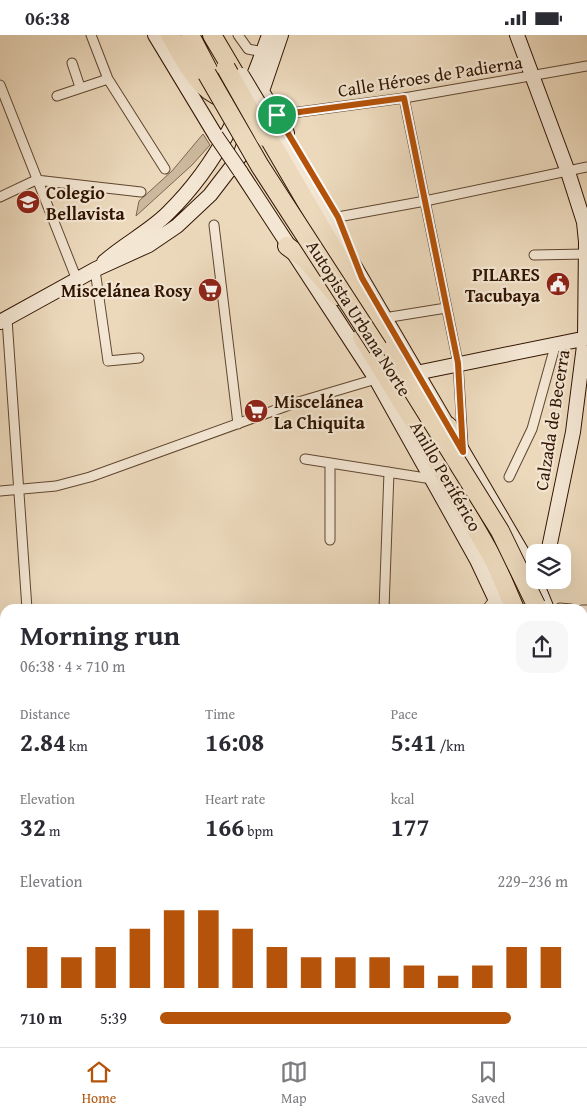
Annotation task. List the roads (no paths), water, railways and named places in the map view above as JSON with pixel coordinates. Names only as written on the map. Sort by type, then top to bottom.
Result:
[{"type":"highway","points":[[170,35],[204,86],[226,103]]},
{"type":"highway","name":"Autopista Urbana Norte","points":[[184,35],[260,166],[335,278],[419,413],[487,533],[520,604]]},
{"type":"highway","name":"Anillo Periférico","points":[[190,35],[226,103],[247,154],[338,296],[421,433],[490,554],[513,604]]},
{"type":"highway","name":"Autopista Urbana Norte","points":[[207,35],[362,309],[526,570]]},
{"type":"highway","name":"Anillo Periférico","points":[[212,35],[273,127],[459,454],[526,593],[529,604]]},
{"type":"highway","points":[[287,246],[306,260],[338,296]]},
{"type":"highway","points":[[448,426],[459,454]]},
{"type":"main road","points":[[155,35],[222,136],[240,171],[287,246],[376,379],[498,603]]},
{"type":"main road","points":[[220,35],[242,82],[263,93],[273,127],[448,426]]},
{"type":"main road","points":[[96,270],[121,247],[166,215],[198,180],[222,136],[242,82],[263,52],[269,35]]},
{"type":"main road","points":[[3,321],[96,270],[149,245],[177,226],[210,195],[247,154],[281,35]]},
{"type":"main road","name":"Calzada de Becerra","points":[[517,35],[568,172],[584,222],[586,338],[573,432],[550,544]]},
{"type":"main road","points":[[273,127],[338,217],[362,278]]},
{"type":"main road","points":[[416,373],[586,338]]},
{"type":"main road","points":[[459,454],[526,568]]},
{"type":"main road","points":[[539,589],[551,604]]},
{"type":"street","points":[[91,35],[108,79],[164,169]]},
{"type":"street","points":[[238,35],[248,49],[263,52]]},
{"type":"street","points":[[72,63],[80,87]]},
{"type":"street","name":"Calle Héroes de Padierna","points":[[273,127],[404,98],[587,66]]},
{"type":"street","points":[[57,96],[108,79]]},
{"type":"street","points":[[0,85],[4,112],[36,180],[77,280]]},
{"type":"street","points":[[404,98],[458,363],[459,454]]},
{"type":"street","points":[[338,217],[587,167]]},
{"type":"street","points":[[0,197],[36,180],[141,192]]},
{"type":"street","points":[[214,225],[238,424]]},
{"type":"street","points":[[534,255],[586,254]]},
{"type":"street","points":[[96,270],[108,361],[139,358]]},
{"type":"street","points":[[384,318],[446,308]]},
{"type":"street","points":[[3,321],[27,604]]},
{"type":"street","points":[[509,477],[532,429],[556,343]]},
{"type":"street","points":[[0,491],[56,486],[90,477],[291,405],[376,379]]},
{"type":"street","points":[[305,459],[432,479]]},
{"type":"street","points":[[330,463],[330,540]]},
{"type":"street","points":[[384,604],[389,472]]},
{"type":"place","name":"Colegio Bellavista","points":[[28,202]]},
{"type":"place","name":"PILARES Tacubaya","points":[[558,284]]},
{"type":"place","name":"Miscelánea Rosy","points":[[210,290]]},
{"type":"place","name":"Miscelánea La Chiquita","points":[[256,411]]}]
